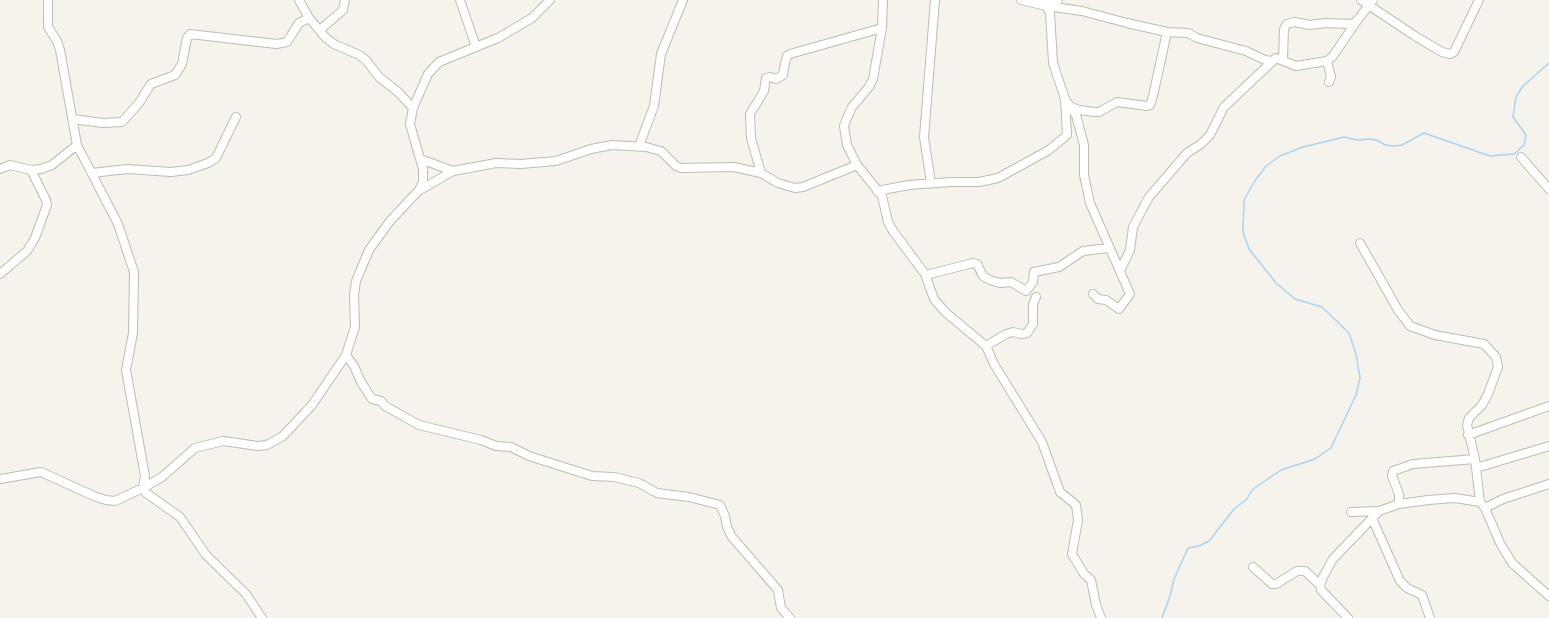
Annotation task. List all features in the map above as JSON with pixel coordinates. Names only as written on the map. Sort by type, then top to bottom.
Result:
[{"type":"street","points":[[48,0],[48,27],[57,40],[60,50],[77,145],[118,224],[134,272],[133,333],[126,370],[145,476],[143,488],[146,493],[180,517],[206,555],[246,594],[262,618]]},
{"type":"street","points":[[299,0],[309,18],[334,44],[366,60],[379,77],[413,108]]},
{"type":"street","points":[[321,30],[343,10],[345,0]]},
{"type":"street","points":[[460,0],[476,47]]},
{"type":"street","points":[[419,190],[424,177],[410,124],[413,108],[428,74],[439,62],[476,47],[532,18],[550,0]]},
{"type":"street","points":[[639,146],[654,106],[661,54],[683,0]]},
{"type":"street","points":[[883,0],[882,28],[873,79],[852,107],[844,126],[847,145],[857,165],[882,196],[888,222],[926,275],[934,299],[987,346],[994,364],[1042,442],[1060,492],[1076,505],[1078,520],[1072,554],[1084,574],[1091,580],[1101,618]]},
{"type":"street","points":[[931,183],[924,136],[936,0]]},
{"type":"street","points":[[1021,0],[1082,11],[1167,32],[1188,33],[1197,38],[1246,51],[1272,61]]},
{"type":"street","points":[[1042,5],[1058,0]]},
{"type":"street","points":[[1361,0],[1371,3],[1442,52],[1450,54],[1454,52],[1479,0]]},
{"type":"street","points":[[1120,271],[1130,250],[1133,227],[1149,198],[1187,153],[1210,135],[1224,107],[1276,58],[1296,66],[1327,61],[1371,3]]},
{"type":"street","points":[[878,191],[931,183],[979,182],[998,178],[1049,150],[1067,135],[1065,99],[1053,63],[1051,21],[1042,5]]},
{"type":"street","points":[[72,119],[103,123],[125,120],[151,84],[175,75],[182,64],[187,38],[190,34],[276,44],[287,42],[299,23],[309,18]]},
{"type":"street","points":[[1283,59],[1284,29],[1287,24],[1356,22]]},
{"type":"street","points":[[761,173],[751,138],[750,114],[764,91],[766,78],[776,79],[783,75],[784,63],[790,54],[882,28]]},
{"type":"street","points":[[1072,107],[1099,112],[1117,102],[1150,105],[1154,96],[1167,32]]},
{"type":"street","points":[[1327,61],[1331,76],[1329,82]]},
{"type":"street","points":[[1065,99],[1076,115],[1084,145],[1084,175],[1090,203],[1130,294],[1119,309],[1092,294]]},
{"type":"street","points":[[92,172],[127,169],[171,172],[188,170],[208,163],[216,158],[236,117]]},
{"type":"street","points":[[0,168],[10,165],[31,170],[52,165],[77,145]]},
{"type":"street","points":[[0,478],[41,472],[106,501],[115,501],[143,488],[172,469],[195,448],[223,441],[258,446],[273,443],[299,421],[346,355],[355,327],[356,281],[378,235],[419,190],[453,171],[496,163],[521,164],[556,161],[591,149],[612,145],[639,146],[661,151],[681,168],[720,166],[761,173],[778,183],[795,188],[803,187],[857,165]]},
{"type":"street","points":[[1521,157],[1549,189]]},
{"type":"street","points":[[420,159],[453,171]]},
{"type":"street","points":[[0,274],[27,251],[35,238],[47,205],[31,170]]},
{"type":"street","points":[[1360,243],[1398,310],[1410,326],[1435,334],[1484,344],[1496,357],[1498,367],[1488,394],[1467,422],[1483,505],[1512,563],[1549,596]]},
{"type":"street","points":[[926,275],[973,263],[977,264],[983,276],[990,280],[1000,283],[1011,282],[1026,291],[1033,282],[1034,272],[1059,267],[1083,251],[1109,248]]},
{"type":"street","points":[[987,346],[1006,334],[1027,333],[1033,324],[1033,304],[1036,297]]},
{"type":"street","points":[[346,355],[372,399],[381,401],[385,406],[419,425],[481,440],[496,446],[511,447],[529,456],[592,476],[614,477],[639,483],[657,494],[689,497],[720,505],[732,537],[778,590],[782,608],[790,618]]},
{"type":"street","points":[[1468,435],[1549,406]]},
{"type":"street","points":[[1399,504],[1399,494],[1392,476],[1393,471],[1413,464],[1476,464],[1549,446]]},
{"type":"street","points":[[1351,512],[1379,511],[1399,504],[1455,498],[1483,505],[1549,484]]},
{"type":"street","points":[[1320,585],[1326,568],[1333,559],[1379,511]]},
{"type":"street","points":[[1372,518],[1400,581],[1407,588],[1422,595],[1430,618]]},
{"type":"street","points":[[1253,567],[1272,584],[1298,571],[1305,571],[1320,585],[1326,597],[1348,618]]},
{"type":"waterway","points":[[1162,618],[1174,579],[1188,548],[1209,541],[1234,509],[1247,499],[1252,490],[1281,470],[1315,459],[1331,448],[1356,395],[1360,378],[1356,354],[1349,333],[1322,307],[1295,299],[1276,283],[1249,249],[1243,232],[1244,200],[1254,182],[1266,166],[1280,156],[1303,147],[1344,137],[1357,140],[1377,140],[1385,145],[1394,146],[1402,145],[1424,133],[1490,156],[1514,154],[1524,145],[1526,135],[1513,117],[1516,97],[1523,86],[1549,63]]}]
